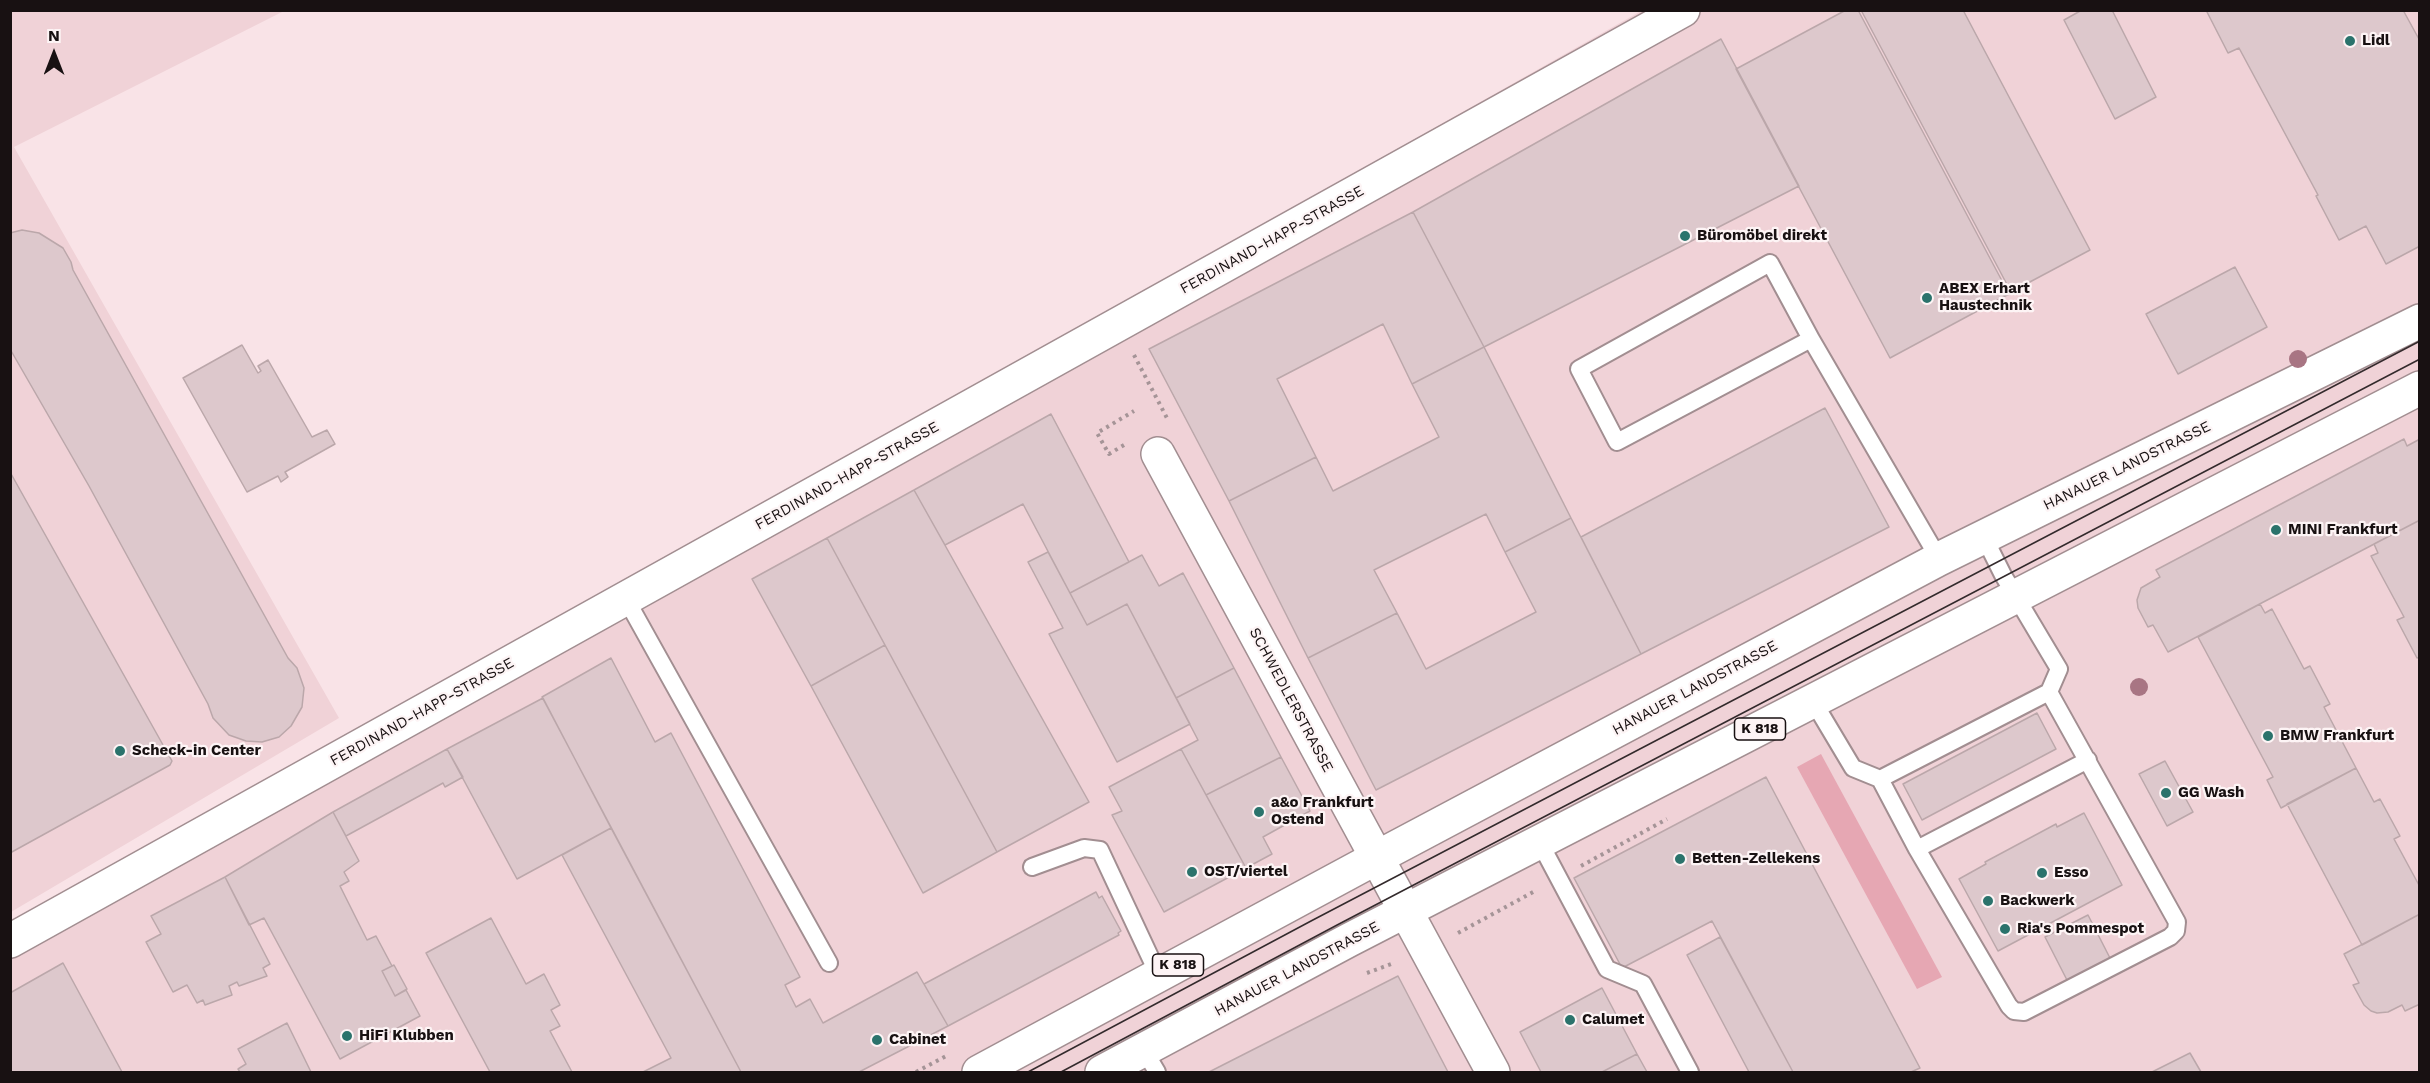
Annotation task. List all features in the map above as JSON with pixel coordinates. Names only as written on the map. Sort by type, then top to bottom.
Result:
[{"type":"main road","name":"FERDINAND-HAPP-STRASSE","points":[[10,941],[1683,10]]},
{"type":"main road","name":"HANAUER LANDSTRASSE","points":[[980,1072],[1376,858],[1940,559],[2420,321]]},
{"type":"main road","name":"HANAUER LANDSTRASSE","points":[[1102,1072],[1150,1061],[1405,912],[2420,388]]},
{"type":"main road","name":"SCHWEDLERSTRASSE","points":[[1158,454],[1493,1072]]},
{"type":"lane","points":[[1811,339],[1617,442],[1579,369],[1770,263],[1811,339],[1940,559]]},
{"type":"lane","points":[[1880,779],[2049,692],[2060,669],[2003,575],[1984,537]]},
{"type":"lane","points":[[626,599],[829,963]]},
{"type":"lane","points":[[1812,701],[1853,768],[1880,779],[1917,849],[2009,1006],[2014,1011],[2024,1012],[2170,938],[2176,932],[2177,922],[2049,692]]},
{"type":"lane","points":[[1917,849],[2088,760]]},
{"type":"lane","points":[[1540,843],[1607,969],[1643,984],[1690,1072]]},
{"type":"lane","points":[[1032,867],[1084,848],[1100,850],[1159,975]]},
{"type":"path","points":[[1119,325],[1179,442],[1158,454],[1146,433],[1109,454],[1097,433],[1134,411]]},
{"type":"shaded area","points":[[10,11],[284,11],[14,147],[339,718],[11,912]]},
{"type":"shaded area","points":[[1641,11],[2419,11],[2419,1072],[11,1072],[10,934]]},
{"type":"shaded area","points":[[1821,754],[1942,977],[1917,989],[1797,767]]},
{"type":"building","points":[[1846,10],[1858,10],[2009,294],[1890,358],[1736,69]]},
{"type":"building","points":[[1861,10],[1963,10],[2090,250],[2011,292]]},
{"type":"building","points":[[2082,10],[2112,10],[2156,97],[2115,119],[2064,20]]},
{"type":"building","points":[[2206,10],[2403,10],[2420,41],[2420,246],[2386,264],[2366,226],[2339,240],[2316,196],[2318,195],[2239,48],[2228,53]]},
{"type":"building","points":[[1721,39],[1799,186],[1484,347],[1413,212]]},
{"type":"building","points":[[1413,212],[1484,347],[1412,384],[1383,324],[1277,379],[1316,457],[1229,501],[1149,349]]},
{"type":"building","points":[[22,230],[39,233],[63,248],[73,270],[288,658],[297,668],[304,688],[302,707],[291,726],[279,737],[262,742],[246,741],[229,735],[213,718],[208,704],[89,486],[10,349],[10,233]]},
{"type":"building","points":[[2235,267],[2267,327],[2178,374],[2146,314]]},
{"type":"building","points":[[242,345],[258,373],[261,371],[258,366],[268,360],[312,437],[327,430],[335,444],[285,472],[288,477],[281,482],[278,476],[247,492],[183,378]]},
{"type":"building","points":[[1484,347],[1571,518],[1505,552],[1486,514],[1374,570],[1397,613],[1308,658],[1229,501],[1316,457],[1333,491],[1439,437],[1412,384]]},
{"type":"building","points":[[1825,408],[1889,527],[1641,654],[1581,537]]},
{"type":"building","points":[[1051,414],[1129,562],[1070,593],[1023,504],[945,545],[914,490]]},
{"type":"building","points":[[2404,439],[2407,446],[2420,439],[2420,520],[2168,652],[2153,625],[2148,627],[2138,608],[2137,600],[2141,588],[2160,577],[2156,570]]},
{"type":"building","points":[[10,472],[172,761],[170,765],[10,853]]},
{"type":"building","points":[[914,490],[1089,802],[997,852],[827,538]]},
{"type":"building","points":[[1571,518],[1641,654],[1376,790],[1308,658],[1397,613],[1426,669],[1536,612],[1505,552]]},
{"type":"building","points":[[2420,520],[2420,657],[2417,658],[2397,620],[2404,617],[2371,556],[2378,553],[2374,544]]},
{"type":"building","points":[[827,538],[885,645],[811,686],[752,579]]},
{"type":"building","points":[[1048,552],[1087,625],[1127,604],[1190,724],[1117,762],[1049,634],[1063,628],[1028,562]]},
{"type":"building","points":[[1142,555],[1159,586],[1183,573],[1234,668],[1176,698],[1127,604],[1087,625],[1070,593]]},
{"type":"building","points":[[2260,604],[2265,613],[2272,609],[2304,669],[2310,666],[2330,704],[2324,707],[2356,768],[2281,808],[2267,780],[2273,777],[2198,637]]},
{"type":"building","points":[[885,645],[997,852],[923,893],[811,686]]},
{"type":"building","points":[[611,658],[655,742],[671,733],[800,977],[785,985],[796,1007],[810,999],[823,1023],[917,972],[948,1026],[859,1072],[741,1072],[542,697]]},
{"type":"building","points":[[1234,668],[1281,757],[1206,795],[1181,749],[1198,740],[1176,698]]},
{"type":"building","points":[[543,698],[611,828],[517,879],[447,749]]},
{"type":"building","points":[[2037,713],[2056,749],[1922,820],[1903,784]]},
{"type":"building","points":[[447,749],[463,777],[445,787],[443,783],[346,836],[333,812]]},
{"type":"building","points":[[1181,749],[1246,868],[1164,912],[1112,815],[1122,811],[1109,787]]},
{"type":"building","points":[[1281,757],[1310,811],[1263,837],[1272,854],[1246,868],[1206,795]]},
{"type":"building","name":"GG Wash","points":[[2165,761],[2193,812],[2167,826],[2139,774]]},
{"type":"building","points":[[2356,768],[2374,802],[2380,799],[2400,836],[2394,839],[2420,887],[2420,914],[2362,945],[2287,804]]},
{"type":"building","points":[[1766,777],[1920,1068],[1911,1072],[1793,1072],[1712,921],[1622,968],[1574,878]]},
{"type":"building","points":[[333,812],[359,861],[344,872],[349,881],[340,886],[367,940],[376,936],[392,966],[382,971],[395,996],[406,990],[420,1016],[340,1059],[264,918],[249,925],[225,877]]},
{"type":"building","points":[[2084,813],[2122,885],[1998,951],[1959,879],[1986,864],[1985,862],[2056,824],[2057,827]]},
{"type":"building","points":[[611,828],[741,1072],[643,1072],[671,1058],[562,855]]},
{"type":"building","points":[[225,877],[270,964],[263,968],[267,976],[239,986],[237,982],[229,986],[232,995],[205,1005],[203,1000],[197,1003],[187,985],[173,992],[146,942],[161,934],[151,916]]},
{"type":"building","points":[[1096,892],[1099,898],[1102,896],[1121,931],[1119,935],[948,1026],[924,984]]},
{"type":"building","points":[[2420,914],[2420,1004],[2405,1011],[2402,1005],[2388,1012],[2371,1011],[2364,1005],[2353,985],[2359,983],[2344,954]]},
{"type":"building","points":[[2088,915],[2112,962],[2069,984],[2045,937]]},
{"type":"building","points":[[491,918],[526,984],[544,974],[560,1005],[551,1010],[560,1026],[550,1031],[572,1072],[490,1072],[426,953]]},
{"type":"building","points":[[1720,937],[1793,1072],[1749,1072],[1687,955]]},
{"type":"building","points":[[63,963],[122,1072],[10,1072],[10,993]]},
{"type":"building","points":[[394,965],[407,989],[395,996],[382,971]]},
{"type":"building","points":[[1398,976],[1448,1072],[1209,1072]]},
{"type":"building","points":[[1602,988],[1637,1054],[1602,1072],[1541,1072],[1520,1032]]},
{"type":"building","points":[[287,1023],[311,1072],[240,1072],[238,1069],[246,1064],[238,1049]]},
{"type":"building","points":[[2190,1053],[2201,1072],[2152,1072]]},
{"type":"building","points":[[1637,1054],[1647,1072],[1602,1072]]},
{"type":"tram line","points":[[1028,1072],[1311,921],[2420,341]]},
{"type":"tram line","points":[[1061,1072],[1339,924],[2420,359]]},
{"type":"place","name":"Lidl","points":[[2350,41]]},
{"type":"place","name":"Büromöbel direkt","points":[[1685,236]]},
{"type":"place","name":"ABEX Erhart Haustechnik","points":[[1927,298]]},
{"type":"place","name":"MINI Frankfurt","points":[[2276,530]]},
{"type":"place","name":"BMW Frankfurt","points":[[2268,736]]},
{"type":"place","name":"Scheck-in Center","points":[[120,751]]},
{"type":"place","name":"GG Wash","points":[[2166,793]]},
{"type":"place","name":"a&o Frankfurt Ostend","points":[[1259,812]]},
{"type":"place","name":"Betten-Zellekens","points":[[1680,859]]},
{"type":"place","name":"OST/viertel","points":[[1192,872]]},
{"type":"place","name":"Esso","points":[[2042,873]]},
{"type":"place","name":"Backwerk","points":[[1988,901]]},
{"type":"place","name":"Ria's Pommespot","points":[[2005,929]]},
{"type":"place","name":"Calumet","points":[[1570,1020]]},
{"type":"place","name":"HiFi Klubben","points":[[347,1036]]},
{"type":"place","name":"Cabinet","points":[[877,1040]]}]
